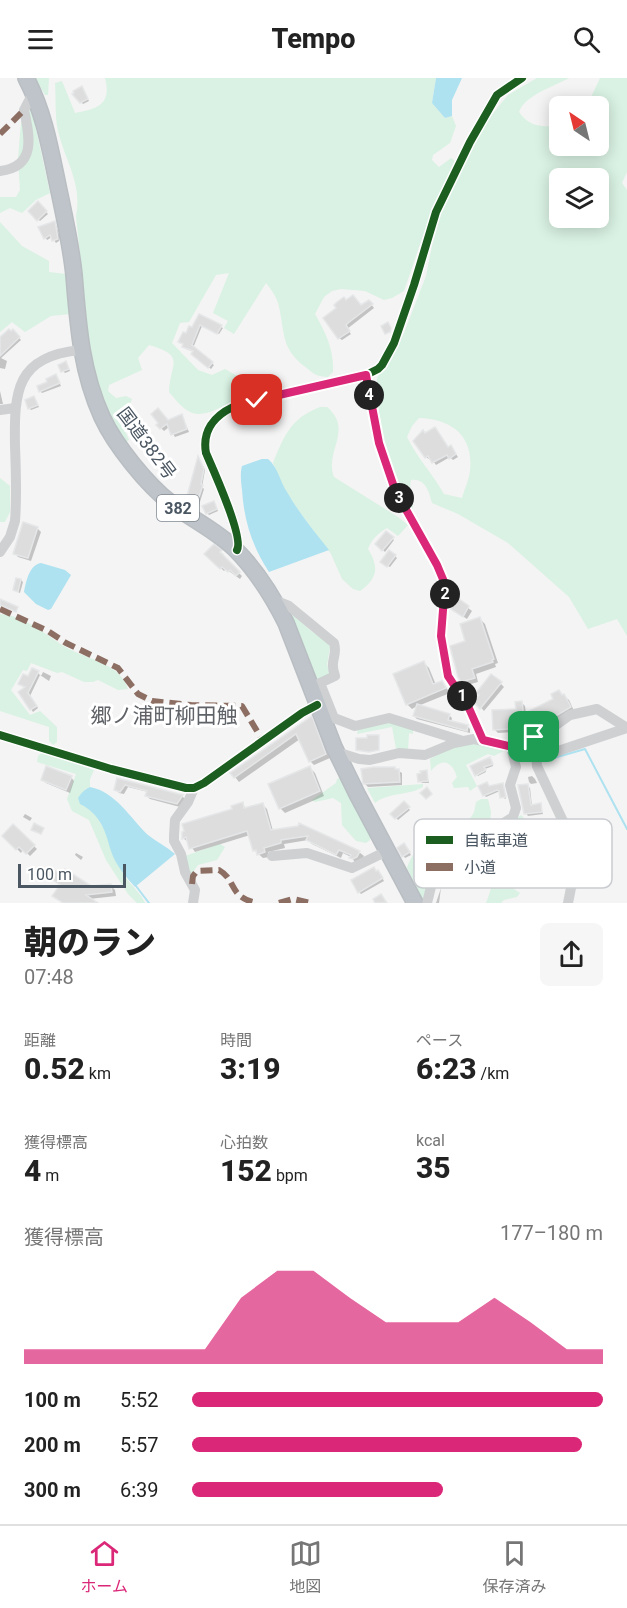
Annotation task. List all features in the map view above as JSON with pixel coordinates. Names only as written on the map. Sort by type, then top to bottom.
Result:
[{"type":"highway","name":"国道382号","points":[[26,78],[49,137],[73,273],[81,350],[87,380],[102,418],[138,470],[170,503],[237,550],[276,604],[286,623],[338,755],[415,903]]},
{"type":"street","points":[[237,550],[239,544],[235,525],[205,447],[206,436],[216,418],[223,412],[246,403],[366,375],[378,369],[390,350],[414,285],[436,212],[470,142],[497,95],[517,80]]},
{"type":"street","points":[[0,171],[20,165],[26,158],[28,128],[24,110],[33,93]]},
{"type":"street","points":[[0,552],[10,537],[15,521],[15,408],[19,385],[29,370],[52,355],[81,350]]},
{"type":"street","points":[[366,375],[379,443],[395,490],[437,565],[445,584],[441,636],[448,676],[468,706],[483,740]]},
{"type":"street","points":[[0,410],[15,408]]},
{"type":"street","points":[[276,604],[279,602],[289,606],[334,643],[336,651],[332,663],[335,676],[320,683],[334,718],[355,726],[388,718],[464,741]]},
{"type":"street","points":[[0,735],[111,769],[194,788],[317,705]]},
{"type":"street","points":[[562,819],[530,751],[534,737],[570,715],[597,709],[627,728]]},
{"type":"street","points":[[338,755],[370,760],[399,753],[425,755],[464,741],[483,740],[530,751],[564,750],[627,728]]},
{"type":"street","points":[[510,819],[516,808],[510,785],[516,767],[511,747]]},
{"type":"street","points":[[193,903],[195,890],[184,872],[181,854],[174,841],[174,836],[175,820],[188,802],[194,788]]},
{"type":"street","points":[[272,856],[307,853],[352,868],[387,851]]},
{"type":"street","points":[[427,903],[431,888]]},
{"type":"street","points":[[568,903],[572,888]]},
{"type":"green space","points":[[35,78],[49,78],[48,95],[45,95]]},
{"type":"green space","points":[[105,78],[436,78],[432,103],[445,118],[452,116],[456,126],[450,143],[433,155],[432,160],[439,167],[451,158],[455,161],[430,215],[404,291],[384,300],[365,291],[341,289],[332,291],[324,297],[315,314],[331,349],[333,372],[328,377],[313,373],[291,353],[285,340],[277,301],[266,283],[234,334],[224,328],[228,321],[213,313],[229,273],[216,275],[189,322],[180,323],[172,343],[198,370],[212,375],[225,369],[248,382],[250,389],[236,400],[216,410],[194,414],[183,407],[169,392],[174,362],[172,357],[161,349],[149,345],[138,358],[142,370],[109,385],[108,391],[116,398],[126,396],[132,399],[122,416],[123,426],[129,440],[125,442],[110,420],[91,361],[76,216],[77,192],[60,138],[56,115],[55,83],[62,81],[75,113],[90,110],[101,104],[106,94]]},
{"type":"green space","points":[[537,78],[569,78],[533,96],[519,112],[527,121],[536,125],[549,126],[549,156],[609,156],[609,96],[592,96],[600,78],[627,78],[627,172],[622,183],[627,190],[627,636],[617,619],[588,629],[569,597],[508,543],[458,514],[432,503],[426,486],[416,480],[411,480],[410,484],[412,511],[386,454],[375,404],[377,378],[387,365],[404,333],[426,276],[443,207],[481,128],[508,95]],"holes":[[[419,418],[431,419],[451,426],[464,439],[468,448],[470,471],[462,498],[444,494],[407,437]]]},
{"type":"green space","points":[[31,106],[50,193],[36,200],[22,213],[10,208],[0,213],[0,197],[16,197],[20,190],[18,159],[21,122]]},
{"type":"green space","points":[[0,222],[22,246],[49,261],[49,272],[66,274],[70,314],[51,316],[25,332],[12,322],[0,332]]},
{"type":"green space","points":[[320,407],[327,407],[335,416],[338,424],[332,458],[334,477],[408,525],[398,536],[387,528],[373,540],[368,549],[374,561],[375,572],[360,591],[353,589],[342,579],[331,554],[282,485],[273,463],[281,444],[295,422]]},
{"type":"green space","points":[[0,478],[10,486],[10,512],[5,522],[0,522]]},
{"type":"green space","points":[[286,609],[326,641],[330,647],[327,665],[332,675],[317,680]]},
{"type":"green space","points":[[0,614],[18,618],[67,648],[109,667],[121,676],[128,689],[118,690],[98,680],[84,682],[62,672],[57,673],[31,663],[27,671],[23,670],[11,690],[30,715],[40,711],[57,727],[57,742],[53,745],[49,741],[49,727],[0,711]]},
{"type":"green space","points":[[389,721],[413,729],[413,734],[409,733],[408,751],[396,749],[392,727],[357,734],[358,729]]},
{"type":"green space","points":[[466,743],[504,751],[494,756],[488,754],[466,765],[477,786],[470,791],[468,787],[454,788],[452,783],[457,777],[449,764],[439,764],[431,771],[430,759]]},
{"type":"green space","points":[[43,752],[94,770],[90,779],[90,787],[85,789],[93,810],[108,836],[111,850],[125,877],[145,903],[137,903],[128,894],[106,860],[89,820],[72,811],[67,799],[76,774],[37,762],[38,756]]},
{"type":"green space","points":[[341,777],[371,835],[370,840],[366,843],[356,841],[342,825],[341,803],[333,798],[315,802],[312,800]]},
{"type":"green space","points":[[423,784],[423,787],[417,790],[386,797],[375,803],[367,788]]},
{"type":"green space","points":[[488,799],[491,819],[469,819],[476,802]]},
{"type":"green space","points":[[220,844],[225,847],[217,860],[198,865],[191,875],[185,856]]},
{"type":"green space","points":[[414,854],[414,882],[407,868]]},
{"type":"green space","points":[[417,888],[428,888],[423,900]]},
{"type":"green space","points":[[491,888],[512,888],[520,893],[517,897],[501,903],[486,903]]},
{"type":"water","points":[[436,78],[462,78],[452,100],[452,116],[445,118],[432,103]]},
{"type":"water","points":[[268,459],[277,470],[297,507],[329,550],[269,572],[250,533],[241,481],[242,466]]},
{"type":"water","points":[[41,563],[65,570],[71,575],[51,609],[48,610],[36,604],[24,592],[31,570]]},
{"type":"water","points":[[90,787],[108,794],[148,835],[175,854],[135,887],[115,861],[104,830],[97,818],[80,804],[78,798]]},
{"type":"building","points":[[82,86],[88,99],[80,103],[72,94]]},
{"type":"building","points":[[38,201],[47,211],[37,221],[28,211]]},
{"type":"building","points":[[55,221],[58,239],[52,241],[50,235],[44,239],[38,227]]},
{"type":"building","points":[[353,295],[361,305],[369,300],[373,304],[346,325],[350,331],[338,339],[323,318],[336,308],[334,305],[337,302]]},
{"type":"building","points":[[199,314],[222,325],[217,334],[200,325],[192,345],[213,362],[208,368],[191,354],[193,351],[182,347],[183,344],[178,342],[183,332],[186,333],[189,326],[192,327]]},
{"type":"building","points":[[388,322],[390,332],[385,334],[381,326]]},
{"type":"building","points":[[9,329],[11,331],[13,329],[20,337],[0,356],[0,337]]},
{"type":"building","points":[[66,361],[69,369],[61,372],[58,365]]},
{"type":"building","points":[[56,374],[60,383],[39,392],[37,386],[47,382],[46,379]]},
{"type":"building","points":[[34,396],[38,405],[28,409],[25,400]]},
{"type":"building","points":[[158,408],[168,420],[182,414],[187,429],[171,435],[167,424],[160,429],[151,414]]},
{"type":"building","points":[[131,411],[136,415],[133,420],[139,433],[132,436],[125,420]]},
{"type":"building","points":[[435,427],[448,447],[451,445],[456,454],[449,459],[447,455],[432,463],[428,456],[425,458],[413,441],[423,430],[425,433]]},
{"type":"building","points":[[198,456],[204,469],[201,484],[203,485],[197,503],[186,500]]},
{"type":"building","points":[[214,501],[217,509],[206,514],[202,506]]},
{"type":"building","points":[[23,522],[38,527],[28,558],[13,554]]},
{"type":"building","points":[[386,531],[394,537],[382,551],[375,544]]},
{"type":"building","points":[[214,544],[240,572],[236,576],[230,570],[228,572],[222,567],[220,569],[204,554]]},
{"type":"building","points":[[389,550],[396,555],[387,567],[380,562]]},
{"type":"building","points":[[16,578],[21,579],[18,592],[13,590]]},
{"type":"building","points":[[452,594],[469,606],[463,617],[451,609]]},
{"type":"building","points":[[0,599],[18,607],[16,612],[0,605]]},
{"type":"building","points":[[480,617],[494,659],[493,662],[472,669],[475,678],[461,682],[450,646],[465,641],[460,624]]},
{"type":"building","points":[[424,661],[433,684],[442,681],[446,688],[406,705],[393,674]]},
{"type":"building","points":[[32,668],[39,671],[28,693],[37,706],[30,710],[18,692],[25,687],[18,684],[23,674],[28,676]]},
{"type":"building","points":[[491,674],[502,682],[480,709],[474,702],[479,695],[476,693]]},
{"type":"building","points":[[559,690],[571,707],[537,727],[529,711],[553,699],[551,694]]},
{"type":"building","points":[[522,701],[525,728],[493,730],[492,710],[516,709],[515,702]]},
{"type":"building","points":[[417,704],[450,714],[448,720],[468,725],[467,731],[413,716]]},
{"type":"building","points":[[312,716],[326,754],[309,762],[296,734],[234,778],[230,773]]},
{"type":"building","points":[[367,735],[379,735],[379,750],[369,752],[356,750],[356,738],[367,738]]},
{"type":"building","points":[[490,757],[493,764],[484,767],[486,770],[475,776],[470,766]]},
{"type":"building","points":[[46,766],[72,776],[66,790],[41,780]]},
{"type":"building","points":[[310,766],[320,791],[279,809],[268,784]]},
{"type":"building","points":[[374,767],[399,769],[400,782],[363,784],[361,769]]},
{"type":"building","points":[[427,770],[428,781],[418,782],[417,774]]},
{"type":"building","points":[[117,778],[183,795],[177,804],[145,796],[147,791],[125,785],[120,792],[114,790]]},
{"type":"building","points":[[487,782],[489,786],[503,783],[506,797],[500,798],[497,790],[483,796],[478,786]]},
{"type":"building","points":[[528,784],[531,805],[541,803],[542,812],[524,814],[518,785]]},
{"type":"building","points":[[427,787],[432,794],[426,799],[420,793]]},
{"type":"building","points":[[404,801],[410,807],[395,819],[390,814]]},
{"type":"building","points":[[243,802],[244,808],[263,803],[271,830],[298,826],[299,823],[360,851],[353,859],[349,858],[351,855],[339,850],[336,855],[306,840],[308,836],[281,840],[281,843],[264,848],[265,852],[257,855],[256,850],[253,851],[247,831],[189,849],[186,837],[182,839],[184,831],[182,824],[232,809],[231,806]]},
{"type":"building","points":[[34,823],[44,828],[41,834],[31,830]]},
{"type":"building","points":[[13,824],[35,845],[26,854],[19,847],[16,850],[2,836]]},
{"type":"building","points":[[404,843],[410,852],[402,857],[397,848]]},
{"type":"building","points":[[50,867],[61,875],[65,869],[91,886],[111,884],[112,892],[86,895],[98,903],[63,903],[52,896],[60,885],[48,876]]},
{"type":"building","points":[[374,867],[383,878],[358,893],[351,880]]},
{"type":"building","points":[[381,894],[387,903],[375,903],[373,899]]},
{"type":"waterway","points":[[547,760],[585,749],[627,829]]},
{"type":"waterway","points":[[136,886],[149,903]]},
{"type":"marked path","points":[[0,134],[24,110]]},
{"type":"marked path","points":[[0,609],[118,668],[138,694],[152,701],[191,705],[242,706],[263,741]]},
{"type":"marked path","points":[[192,884],[193,876],[197,871],[219,870],[225,874],[237,893],[248,901],[258,903]]},
{"type":"marked path","points":[[279,903],[293,899],[310,903]]},
{"type":"cycle path","points":[[237,550],[238,543],[232,518],[206,453],[206,438],[211,425],[220,415],[233,407],[366,375],[382,365],[394,343],[436,212],[470,142],[497,95],[522,78]]},
{"type":"cycle path","points":[[366,375],[379,443],[395,490],[437,565],[445,584],[441,636],[448,676],[468,706],[483,740]]},
{"type":"cycle path","points":[[0,735],[111,769],[194,788],[317,705]]},
{"type":"district","name":"郷ノ浦町柳田触","points":[[164,716]]},
{"type":"route","points":[[257,400],[366,375],[379,443],[395,490],[437,565],[445,584],[441,636],[448,676],[468,706],[483,740],[525,750],[534,737]]}]
